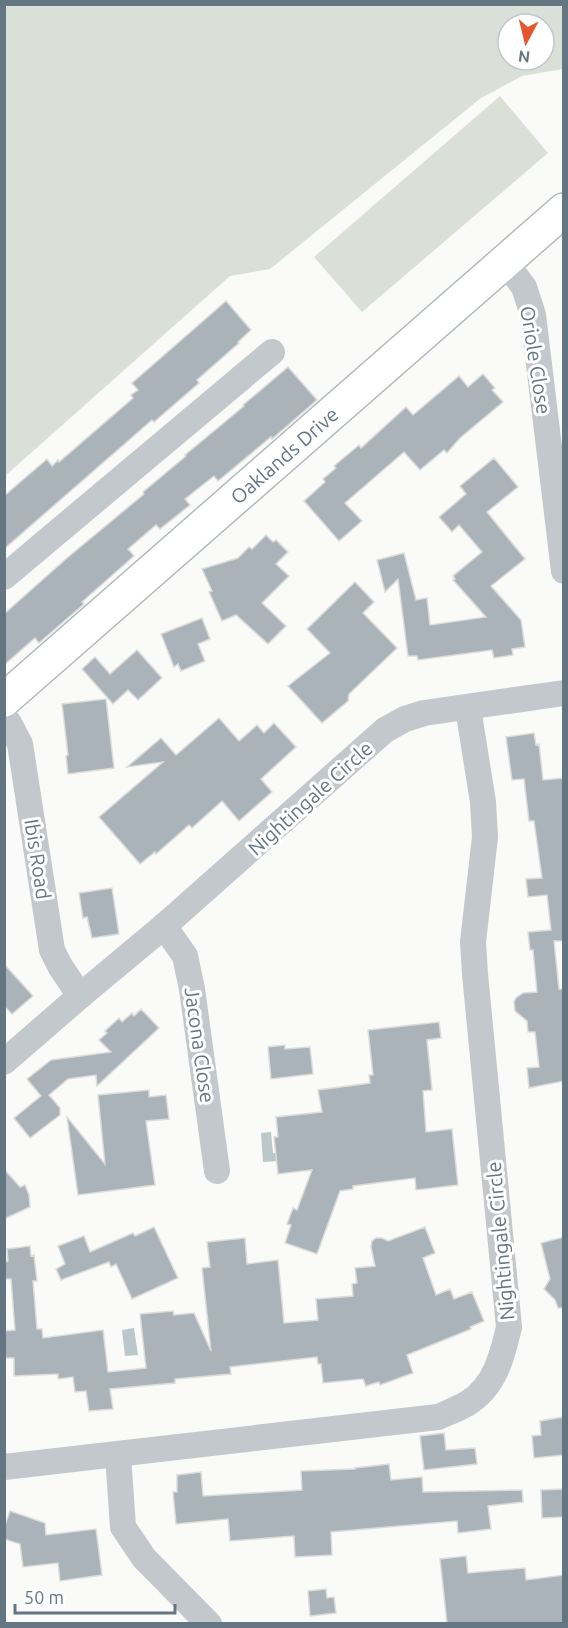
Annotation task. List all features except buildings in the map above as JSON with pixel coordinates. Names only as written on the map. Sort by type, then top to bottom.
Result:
[{"type":"street","name":"Oaklands Drive","points":[[4,700],[564,210]]},
{"type":"street","name":"Oriole Close","points":[[505,262],[524,287],[533,315],[564,571]]},
{"type":"street","points":[[4,577],[272,352]]},
{"type":"street","name":"Nightingale Circle","points":[[4,1062],[165,926],[385,730],[405,719],[424,713],[564,693]]},
{"type":"street","name":"Nightingale Circle","points":[[4,1467],[438,1417],[468,1403],[488,1386],[502,1359],[509,1327],[473,942],[485,837],[483,802],[468,708]]},
{"type":"street","name":"Ibis Road","points":[[4,718],[20,744],[52,950],[80,996]]},
{"type":"street","name":"Jacona Close","points":[[165,926],[184,956],[192,989],[217,1171]]},
{"type":"street","points":[[118,1455],[123,1527],[144,1558],[209,1623]]},
{"type":"shaded area","points":[[5,4],[563,5],[563,69],[556,70],[556,12],[496,12],[496,72],[545,72],[522,76],[481,98],[270,269],[230,276],[5,476]]},
{"type":"shaded area","points":[[500,96],[548,153],[362,312],[314,257]]},
{"type":"shaded area","points":[[271,1132],[273,1153],[277,1153],[278,1161],[263,1162],[261,1133]]},
{"type":"shaded area","points":[[134,1328],[138,1355],[125,1356],[122,1330]]}]
